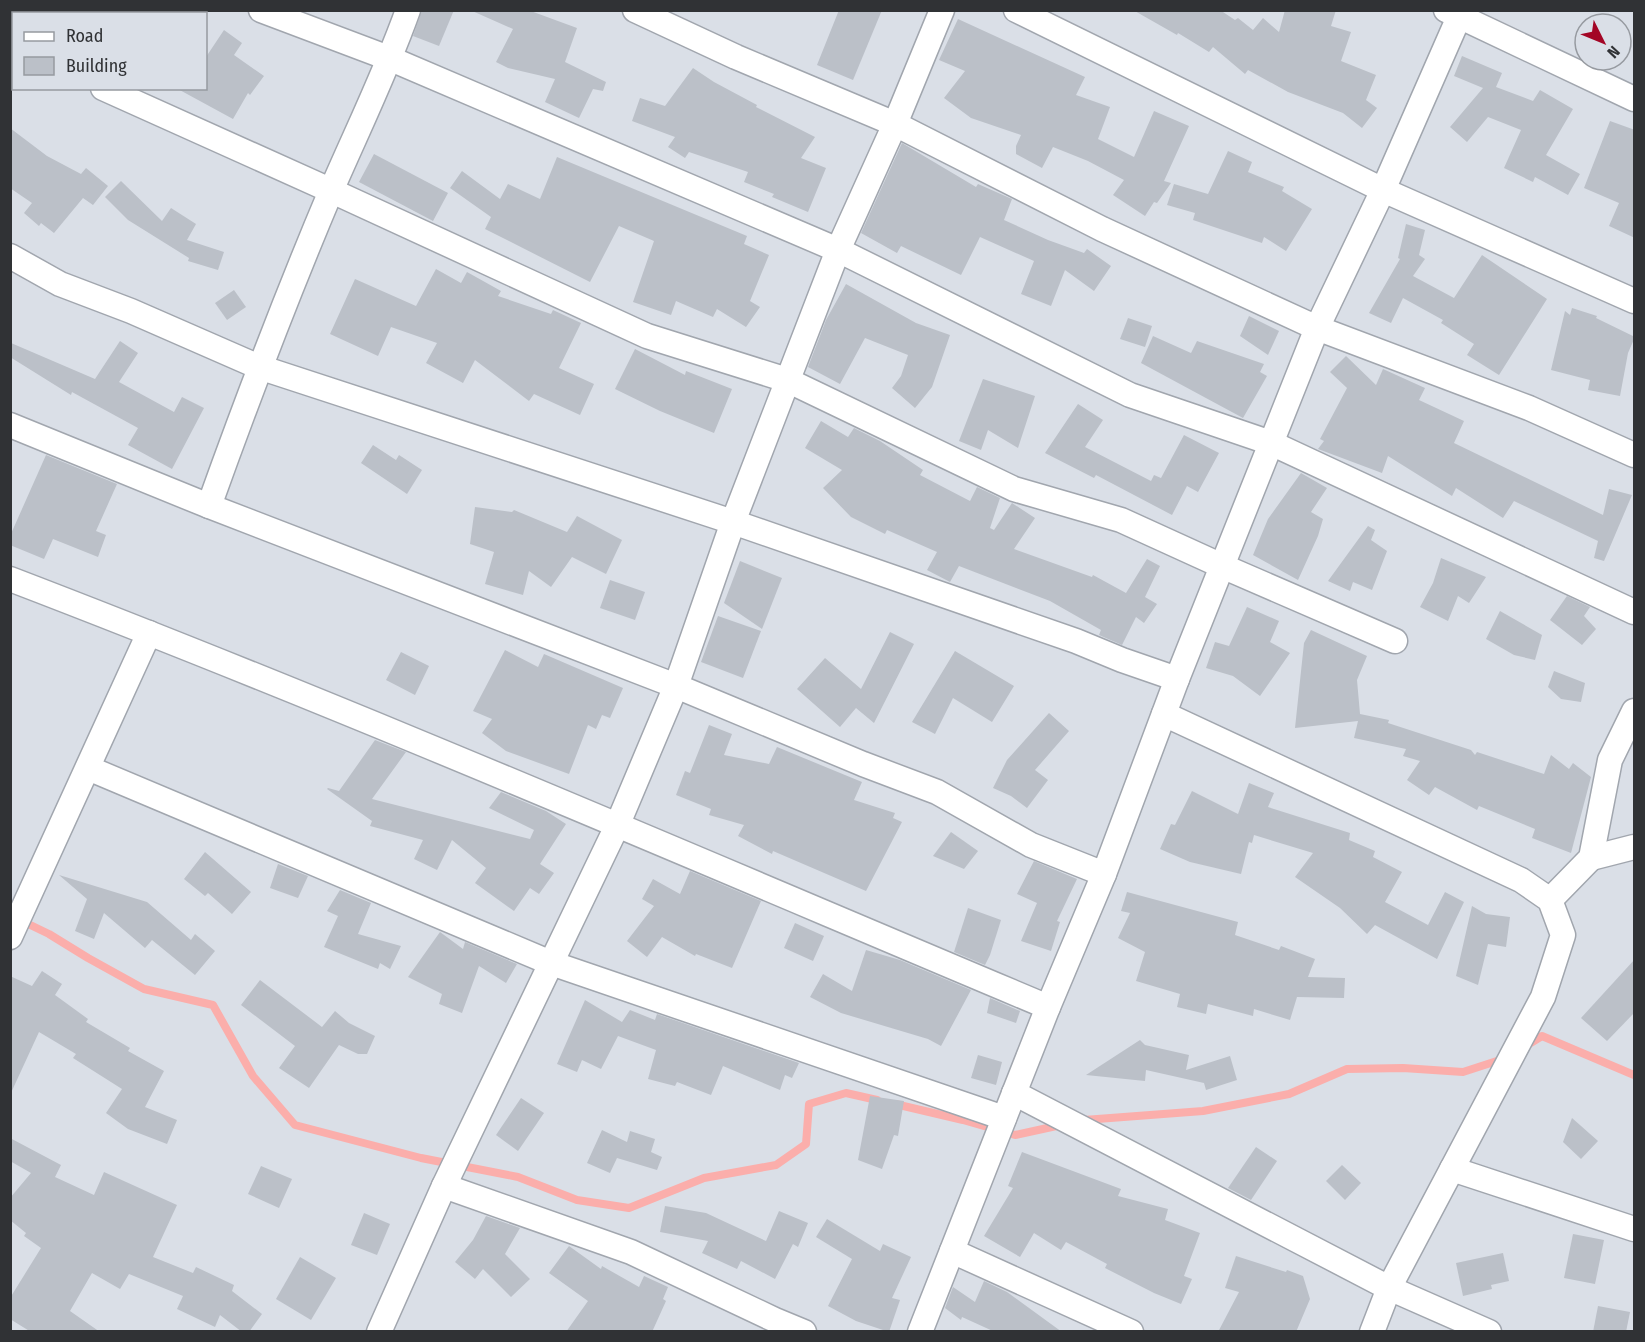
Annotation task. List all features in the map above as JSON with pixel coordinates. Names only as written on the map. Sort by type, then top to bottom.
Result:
[{"type":"street","points":[[261,10],[391,58],[838,250],[1130,395],[1271,443],[1635,612]]},
{"type":"street","points":[[209,506],[259,367],[332,191],[391,58],[408,10]]},
{"type":"street","points":[[634,10],[736,57],[895,124],[1102,229],[1317,328],[1529,408],[1635,455]]},
{"type":"street","points":[[379,1332],[444,1186],[616,826],[676,686],[733,522],[838,250],[895,124],[942,10]]},
{"type":"street","points":[[1016,10],[1383,190],[1635,301]]},
{"type":"street","points":[[920,1332],[1048,1007],[1104,874],[1178,678],[1317,328],[1383,190],[1456,12],[1635,99]]},
{"type":"street","points":[[107,90],[647,336],[787,380],[1014,489],[1120,520],[1395,641]]},
{"type":"street","points":[[10,256],[60,284],[131,311],[259,367],[733,522],[1178,678]]},
{"type":"street","points":[[10,425],[209,506],[676,686],[863,764],[938,792],[1031,844],[1104,874]]},
{"type":"street","points":[[10,579],[149,633],[1048,1007]]},
{"type":"street","points":[[10,937],[149,633]]},
{"type":"street","points":[[1591,858],[1610,760],[1635,711]]},
{"type":"street","points":[[1164,714],[1521,880],[1550,900],[1563,935],[1543,997],[1389,1288],[1372,1332]]},
{"type":"street","points":[[88,768],[551,963],[1005,1118]]},
{"type":"street","points":[[1550,900],[1591,858],[1635,847]]},
{"type":"street","points":[[1014,1093],[1389,1288],[1489,1332]]},
{"type":"street","points":[[1452,1169],[1635,1229]]},
{"type":"street","points":[[444,1186],[631,1252],[804,1332]]},
{"type":"street","points":[[952,1251],[1131,1332]]},
{"type":"building","points":[[422,10],[454,10],[439,46],[413,36]]},
{"type":"building","points":[[470,10],[528,10],[577,28],[565,62],[606,82],[603,91],[593,89],[579,118],[545,102],[555,79],[508,68],[496,62],[513,29]]},
{"type":"building","points":[[839,10],[882,10],[853,80],[817,65]]},
{"type":"building","points":[[1133,10],[1220,10],[1235,20],[1238,18],[1253,30],[1263,18],[1279,32],[1285,10],[1336,10],[1331,26],[1351,32],[1341,61],[1376,75],[1366,100],[1377,108],[1362,128],[1343,113],[1288,92],[1248,70],[1245,74],[1213,47],[1209,52]]},
{"type":"building","points":[[958,19],[1085,77],[1076,95],[1110,107],[1098,139],[1134,157],[1154,111],[1189,126],[1164,181],[1171,183],[1145,216],[1113,195],[1124,180],[1088,161],[1053,147],[1042,168],[1016,154],[1016,146],[1021,135],[971,118],[944,98],[965,71],[939,60]]},
{"type":"building","points":[[224,30],[242,43],[234,55],[264,76],[250,95],[248,93],[233,119],[180,90],[207,90],[207,56]]},
{"type":"building","points":[[1462,56],[1502,73],[1496,87],[1533,101],[1540,90],[1573,109],[1546,155],[1580,174],[1568,195],[1535,177],[1533,182],[1504,168],[1521,130],[1488,117],[1467,142],[1450,127],[1483,88],[1454,76]]},
{"type":"building","points":[[693,68],[757,105],[756,107],[815,137],[801,158],[826,168],[808,212],[772,197],[774,194],[744,182],[748,172],[689,152],[685,158],[668,147],[675,137],[632,121],[640,98],[665,106]]},
{"type":"building","points":[[1610,121],[1635,130],[1635,238],[1609,226],[1619,203],[1584,188]]},
{"type":"building","points":[[10,128],[47,156],[81,174],[86,168],[108,186],[93,205],[83,198],[54,233],[41,223],[39,226],[24,213],[32,203],[10,188]]},
{"type":"building","points":[[902,143],[976,187],[978,184],[1012,199],[1004,220],[1084,253],[1087,249],[1111,266],[1094,291],[1065,270],[1051,306],[1021,294],[1034,261],[980,237],[961,275],[901,246],[897,253],[861,233]]},
{"type":"building","points":[[1228,151],[1252,162],[1248,172],[1284,187],[1282,191],[1312,209],[1286,251],[1264,237],[1262,243],[1193,220],[1195,213],[1167,205],[1174,184],[1208,194]]},
{"type":"building","points":[[374,154],[448,193],[433,221],[359,182]]},
{"type":"building","points":[[557,157],[747,236],[744,244],[769,255],[750,301],[760,307],[746,327],[717,309],[713,317],[676,301],[671,315],[633,302],[654,241],[619,226],[590,282],[485,229],[491,217],[450,188],[462,171],[500,199],[508,184],[540,199]]},
{"type":"building","points":[[121,181],[162,221],[171,208],[196,224],[187,240],[224,252],[218,270],[188,261],[189,258],[128,220],[105,197]]},
{"type":"building","points":[[1406,224],[1425,230],[1419,255],[1425,259],[1413,276],[1454,298],[1482,255],[1547,299],[1499,375],[1467,355],[1474,344],[1441,323],[1443,320],[1403,298],[1391,323],[1369,313],[1400,259],[1398,258]]},
{"type":"building","points":[[436,269],[461,283],[467,272],[501,291],[498,296],[551,314],[553,310],[581,323],[559,368],[594,384],[580,415],[534,394],[529,401],[475,360],[463,383],[426,363],[437,343],[391,327],[378,356],[330,334],[355,279],[416,306]]},
{"type":"building","points":[[846,284],[916,323],[950,335],[932,387],[915,408],[892,388],[901,376],[908,355],[865,338],[840,384],[808,367],[826,320]]},
{"type":"building","points":[[234,290],[246,307],[227,320],[215,303]]},
{"type":"building","points":[[1572,308],[1597,316],[1596,318],[1635,337],[1628,353],[1620,396],[1588,390],[1590,380],[1551,370],[1565,311],[1570,315]]},
{"type":"building","points":[[1249,316],[1279,331],[1268,355],[1240,336]]},
{"type":"building","points":[[1128,318],[1152,326],[1145,347],[1120,339]]},
{"type":"building","points":[[1153,336],[1191,353],[1197,341],[1264,364],[1260,372],[1267,376],[1243,418],[1141,363]]},
{"type":"building","points":[[120,341],[138,353],[119,382],[174,412],[182,397],[204,408],[172,469],[128,445],[138,428],[72,392],[71,395],[10,357],[11,343],[95,379]]},
{"type":"building","points":[[635,349],[685,375],[686,371],[732,389],[714,433],[660,411],[615,389]]},
{"type":"building","points":[[1346,356],[1376,385],[1383,369],[1425,388],[1419,400],[1464,421],[1454,443],[1603,515],[1609,489],[1632,495],[1604,561],[1594,558],[1598,541],[1514,501],[1503,518],[1456,488],[1452,496],[1388,456],[1382,473],[1318,449],[1324,441],[1320,439],[1347,388],[1330,372]]},
{"type":"building","points":[[983,379],[1035,396],[1018,448],[988,430],[981,450],[959,441]]},
{"type":"building","points":[[1078,404],[1103,420],[1085,447],[1151,481],[1154,475],[1161,478],[1184,435],[1219,453],[1198,492],[1187,486],[1172,515],[1096,475],[1094,478],[1045,453]]},
{"type":"building","points":[[821,421],[848,437],[854,428],[880,441],[923,470],[920,475],[970,501],[977,487],[1000,498],[990,528],[994,530],[1012,503],[1035,518],[1014,549],[1092,577],[1093,575],[1126,593],[1147,559],[1160,566],[1145,597],[1157,604],[1144,623],[1136,617],[1122,645],[1099,635],[1101,630],[1050,601],[959,566],[950,582],[927,570],[937,552],[887,530],[885,534],[851,517],[823,488],[842,470],[805,448]]},
{"type":"building","points":[[373,445],[396,460],[399,455],[422,470],[407,494],[361,463]]},
{"type":"building","points":[[46,455],[117,484],[96,531],[106,535],[98,557],[53,539],[44,559],[10,545],[10,536]]},
{"type":"building","points":[[1301,473],[1327,488],[1311,512],[1323,519],[1318,536],[1298,580],[1253,555],[1268,519]]},
{"type":"building","points":[[475,507],[512,512],[514,510],[567,532],[577,516],[622,540],[606,574],[572,557],[551,587],[529,571],[523,595],[485,584],[494,552],[470,544]]},
{"type":"building","points":[[1368,526],[1375,530],[1371,540],[1387,551],[1372,590],[1353,582],[1350,591],[1328,581]]},
{"type":"building","points":[[1441,558],[1486,577],[1469,603],[1458,596],[1448,621],[1420,607],[1433,583]]},
{"type":"building","points":[[740,561],[782,578],[762,629],[724,603]]},
{"type":"building","points":[[610,580],[645,592],[635,620],[600,608]]},
{"type":"building","points":[[1567,596],[1590,607],[1584,616],[1596,629],[1582,645],[1550,620]]},
{"type":"building","points":[[1247,607],[1279,621],[1270,642],[1290,653],[1260,696],[1233,676],[1206,668],[1215,642],[1229,646]]},
{"type":"building","points":[[1500,611],[1542,635],[1535,660],[1514,655],[1486,639]]},
{"type":"building","points":[[718,616],[761,631],[743,678],[701,662]]},
{"type":"building","points":[[1311,630],[1367,656],[1357,680],[1360,714],[1389,720],[1388,723],[1471,750],[1475,755],[1477,752],[1544,774],[1551,755],[1569,769],[1573,763],[1591,777],[1571,853],[1532,838],[1535,829],[1479,806],[1477,810],[1435,787],[1429,795],[1407,780],[1420,761],[1403,756],[1406,749],[1354,738],[1358,721],[1295,728],[1304,643]]},
{"type":"building","points":[[890,632],[914,644],[874,723],[856,708],[840,727],[797,689],[825,658],[861,689]]},
{"type":"building","points":[[505,650],[538,667],[544,654],[623,688],[610,718],[602,715],[596,729],[588,725],[569,774],[506,751],[482,733],[492,719],[473,711]]},
{"type":"building","points":[[955,651],[1014,686],[992,722],[953,698],[935,734],[912,722]]},
{"type":"building","points":[[401,652],[429,666],[415,695],[386,680]]},
{"type":"building","points":[[1554,671],[1585,683],[1581,702],[1561,699],[1548,687]]},
{"type":"building","points":[[1049,713],[1069,731],[1035,770],[1048,780],[1027,808],[1011,796],[993,788],[1007,760]]},
{"type":"building","points":[[709,725],[732,734],[724,755],[769,764],[777,747],[862,782],[854,800],[895,813],[893,818],[902,822],[866,891],[773,851],[772,854],[738,836],[744,825],[709,815],[711,809],[676,795],[685,771],[690,773]]},
{"type":"building","points":[[375,740],[406,752],[372,799],[530,839],[534,830],[489,808],[501,792],[546,811],[566,824],[540,864],[554,873],[539,894],[530,888],[514,911],[475,883],[486,868],[452,840],[437,870],[414,859],[423,840],[370,826],[372,821],[327,789],[339,791]]},
{"type":"building","points":[[1249,783],[1274,793],[1268,807],[1350,833],[1349,840],[1375,851],[1373,857],[1402,872],[1385,902],[1428,925],[1445,892],[1464,902],[1437,959],[1375,925],[1367,934],[1340,908],[1295,877],[1313,853],[1254,835],[1252,843],[1249,842],[1241,874],[1190,862],[1160,849],[1171,824],[1175,825],[1192,791],[1238,814]]},
{"type":"building","points":[[951,832],[978,851],[964,869],[933,856]]},
{"type":"building","points":[[205,852],[251,892],[232,914],[208,893],[205,896],[184,879]]},
{"type":"building","points":[[1034,861],[1077,879],[1057,921],[1060,922],[1051,951],[1021,941],[1037,903],[1017,894]]},
{"type":"building","points":[[278,864],[308,876],[298,898],[270,888]]},
{"type":"building","points":[[690,871],[761,901],[732,968],[696,954],[695,956],[662,937],[647,957],[627,941],[654,906],[642,899],[653,879],[680,894]]},
{"type":"building","points":[[59,875],[147,902],[191,940],[195,934],[215,951],[195,975],[152,940],[145,948],[104,913],[94,939],[75,931],[87,899]]},
{"type":"building","points":[[340,890],[371,903],[358,934],[401,946],[390,969],[380,963],[378,969],[324,947],[338,916],[327,911]]},
{"type":"building","points":[[1127,892],[1238,922],[1235,935],[1279,950],[1281,946],[1315,959],[1308,977],[1345,978],[1344,998],[1297,997],[1290,1020],[1254,1009],[1253,1016],[1208,1004],[1206,1014],[1177,1007],[1180,994],[1136,981],[1145,952],[1118,938],[1130,913],[1121,911]]},
{"type":"building","points":[[1472,906],[1486,914],[1510,917],[1506,947],[1488,944],[1478,985],[1456,976]]},
{"type":"building","points":[[968,908],[1001,920],[985,965],[954,952]]},
{"type":"building","points":[[795,923],[824,936],[813,961],[784,948]]},
{"type":"building","points":[[440,932],[463,949],[465,942],[517,964],[506,983],[479,966],[462,1013],[439,1004],[442,994],[408,977]]},
{"type":"building","points":[[866,950],[900,960],[971,990],[941,1046],[928,1039],[841,1013],[810,997],[823,974],[852,991]]},
{"type":"building","points":[[1635,959],[1635,1012],[1607,1041],[1581,1018]]},
{"type":"building","points":[[42,971],[62,984],[55,995],[88,1019],[86,1022],[130,1048],[128,1051],[164,1071],[145,1107],[177,1120],[167,1144],[128,1129],[106,1113],[122,1089],[73,1058],[76,1054],[39,1032],[10,1095],[10,976],[32,986]]},
{"type":"building","points":[[260,980],[322,1027],[335,1011],[349,1023],[375,1036],[367,1054],[358,1054],[339,1045],[309,1088],[279,1068],[295,1046],[241,1005]]},
{"type":"building","points":[[990,998],[1020,1011],[1016,1023],[987,1013]]},
{"type":"building","points":[[585,1000],[622,1022],[630,1010],[655,1020],[657,1014],[799,1063],[792,1078],[785,1075],[780,1090],[723,1066],[711,1095],[677,1082],[675,1086],[648,1079],[656,1050],[618,1036],[601,1069],[582,1060],[577,1072],[557,1064]]},
{"type":"building","points":[[1140,1040],[1145,1045],[1189,1055],[1186,1070],[1230,1056],[1237,1080],[1206,1090],[1204,1083],[1146,1070],[1145,1081],[1086,1075]]},
{"type":"building","points":[[978,1055],[1002,1062],[996,1085],[971,1078]]},
{"type":"building","points":[[870,1096],[904,1101],[898,1136],[894,1135],[882,1169],[858,1160]]},
{"type":"building","points":[[521,1098],[544,1113],[518,1151],[496,1135]]},
{"type":"building","points":[[1572,1118],[1598,1141],[1581,1159],[1563,1142]]},
{"type":"building","points":[[602,1130],[627,1142],[630,1131],[655,1139],[651,1152],[662,1157],[657,1170],[617,1158],[610,1173],[587,1163]]},
{"type":"building","points":[[10,1138],[61,1165],[55,1177],[94,1195],[104,1172],[177,1205],[153,1257],[193,1273],[196,1267],[234,1285],[232,1291],[262,1314],[249,1332],[242,1332],[220,1315],[215,1327],[177,1309],[183,1296],[129,1274],[120,1289],[92,1273],[70,1311],[100,1332],[31,1332],[10,1319],[10,1298],[41,1248],[24,1236],[26,1233],[10,1220],[10,1198],[31,1173],[10,1161]]},
{"type":"building","points":[[1256,1147],[1277,1161],[1251,1200],[1228,1188]]},
{"type":"building","points":[[1022,1152],[1121,1189],[1118,1196],[1168,1209],[1165,1220],[1200,1233],[1184,1276],[1192,1279],[1181,1304],[1105,1268],[1107,1264],[1066,1242],[1061,1250],[1034,1233],[1020,1257],[984,1236],[1013,1188],[1008,1186]]},
{"type":"building","points":[[1342,1165],[1361,1183],[1345,1200],[1326,1181]]},
{"type":"building","points":[[261,1166],[292,1179],[279,1208],[248,1194]]},
{"type":"building","points":[[665,1206],[706,1213],[766,1241],[779,1211],[808,1223],[798,1247],[793,1244],[775,1279],[741,1261],[737,1269],[702,1253],[708,1241],[660,1232]]},
{"type":"building","points":[[364,1213],[390,1224],[377,1255],[351,1245]]},
{"type":"building","points":[[486,1216],[520,1228],[505,1254],[530,1279],[511,1297],[483,1269],[475,1279],[455,1262],[473,1240]]},
{"type":"building","points":[[827,1219],[880,1251],[883,1244],[911,1257],[892,1298],[900,1300],[889,1332],[856,1321],[828,1306],[852,1259],[816,1237]]},
{"type":"building","points":[[1573,1234],[1604,1240],[1595,1284],[1564,1278]]},
{"type":"building","points":[[569,1246],[601,1269],[602,1266],[639,1287],[644,1276],[668,1287],[663,1299],[666,1301],[652,1332],[566,1332],[588,1301],[549,1273]]},
{"type":"building","points":[[1503,1253],[1509,1281],[1491,1285],[1492,1289],[1463,1296],[1456,1263]]},
{"type":"building","points":[[1236,1256],[1303,1276],[1310,1299],[1296,1332],[1218,1332],[1239,1292],[1225,1288]]},
{"type":"building","points":[[300,1257],[336,1278],[311,1320],[276,1299]]},
{"type":"building","points":[[984,1281],[1007,1292],[1062,1332],[995,1332],[962,1317],[961,1320],[945,1308],[953,1287],[975,1302]]},
{"type":"building","points":[[1598,1306],[1630,1312],[1626,1332],[1593,1332]]},
{"type":"waterway","points":[[20,920],[49,934],[144,989],[213,1005],[253,1076],[295,1125],[421,1158],[518,1177],[577,1200],[629,1208],[704,1178],[776,1165],[806,1144],[809,1104],[846,1093],[877,1100]]},
{"type":"waterway","points":[[1524,1047],[1542,1036],[1634,1075]]},
{"type":"waterway","points":[[1084,1120],[1203,1111],[1289,1094],[1347,1069],[1403,1068],[1463,1072],[1503,1059]]},
{"type":"waterway","points":[[895,1104],[1015,1135],[1061,1125]]}]
